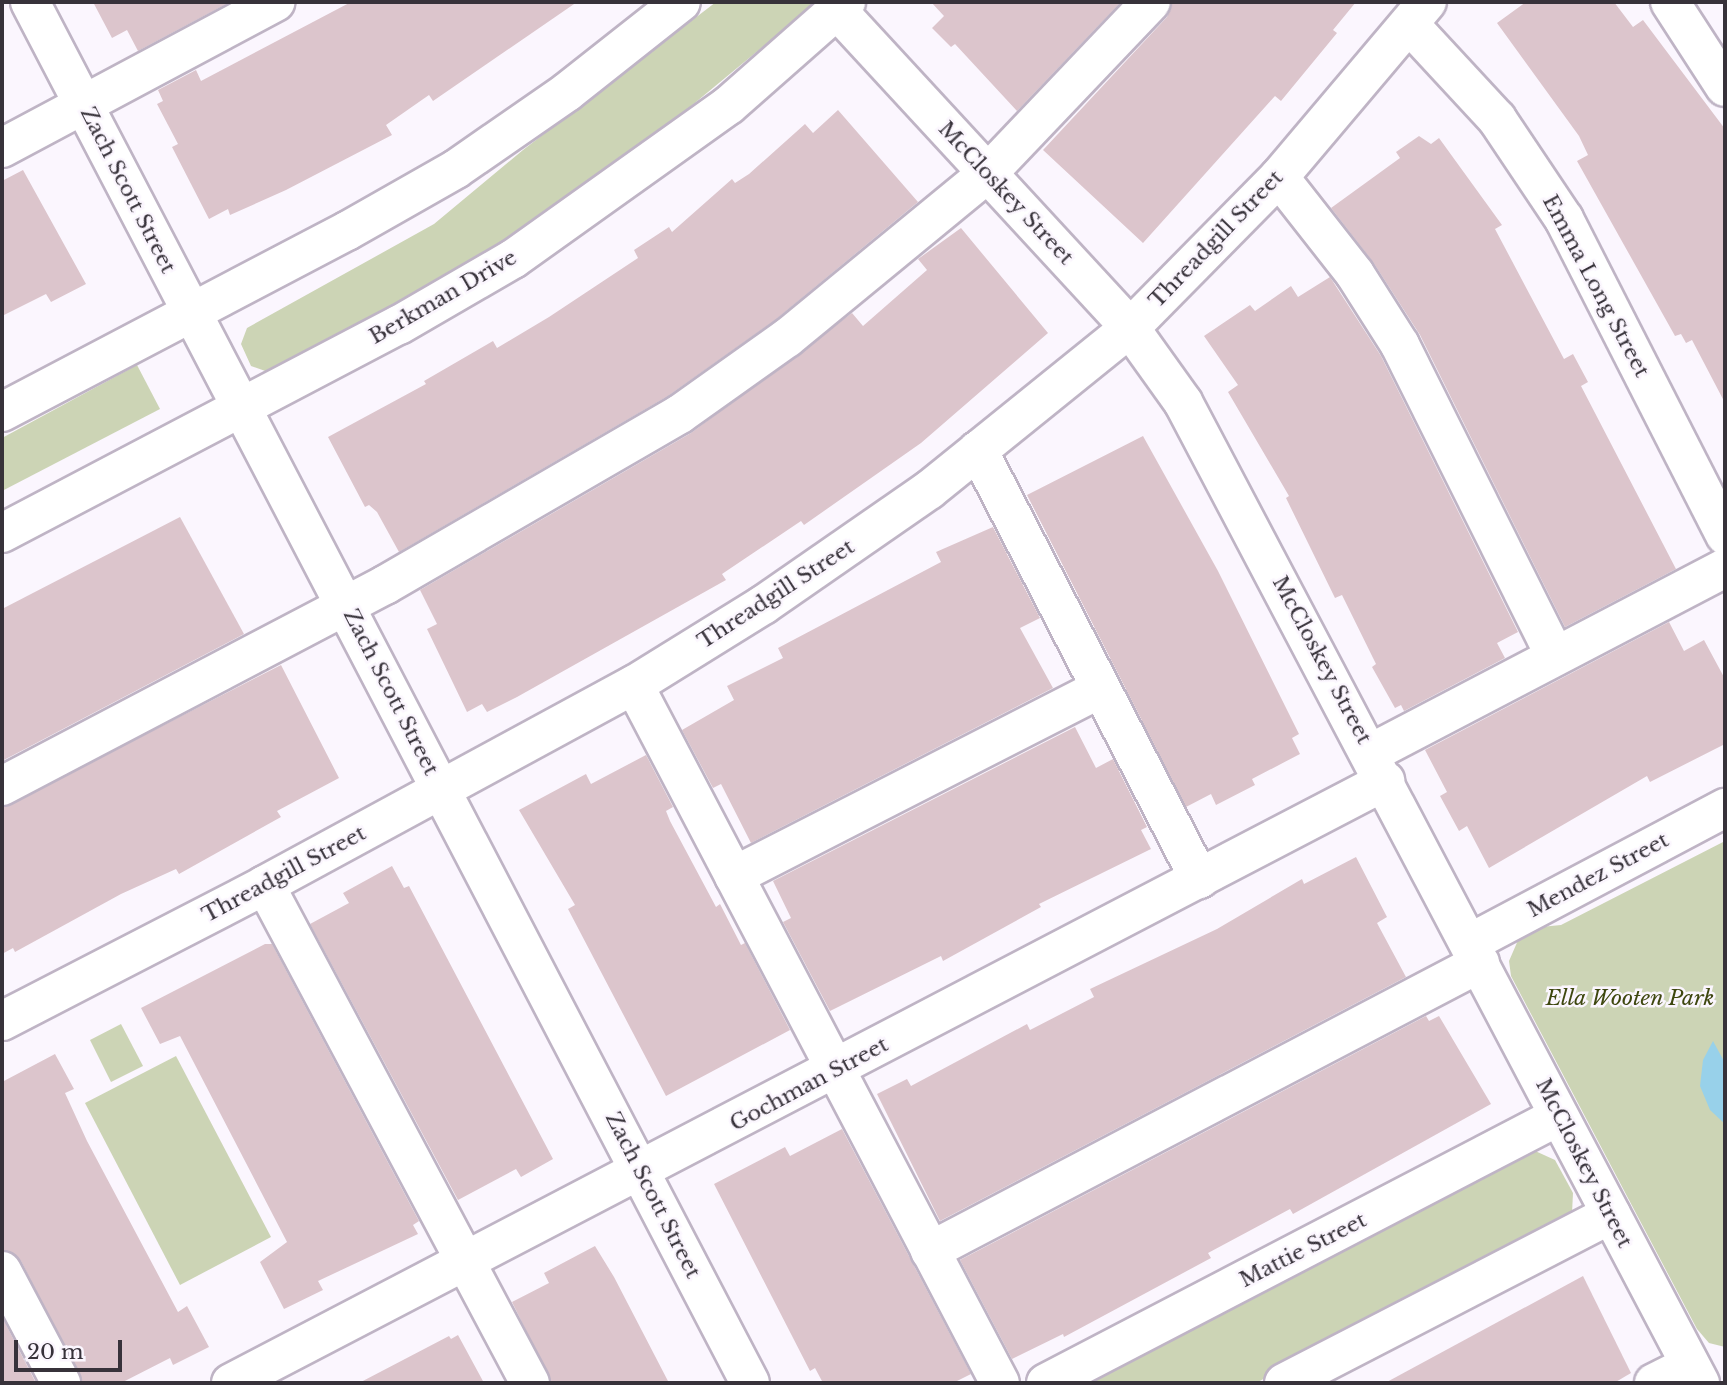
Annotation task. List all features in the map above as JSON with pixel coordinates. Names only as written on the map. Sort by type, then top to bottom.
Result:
[{"type":"street","name":"Zach Scott Street","points":[[30,2],[642,1171],[750,1383]]},
{"type":"street","points":[[2,148],[276,2]]},
{"type":"street","points":[[2,412],[194,313],[456,169],[566,92],[681,2]]},
{"type":"street","points":[[2,786],[346,605],[533,502],[680,414],[787,338],[988,173],[1151,2]]},
{"type":"street","points":[[1670,2],[1725,87]]},
{"type":"street","name":"McCloskey Street","points":[[842,6],[988,173],[1129,328],[1199,429],[1611,1214],[1706,1376]]},
{"type":"street","name":"Berkman Drive","points":[[2,533],[513,259],[729,104],[842,6]]},
{"type":"street","name":"Threadgill Street","points":[[2,1021],[265,885],[634,685],[764,605],[929,490],[1129,328],[1279,177],[1418,13]]},
{"type":"street","name":"Emma Long Street","points":[[1418,13],[1497,119],[1564,219],[1725,535]]},
{"type":"street","points":[[1279,177],[1355,274],[1400,345],[1555,656]]},
{"type":"street","points":[[978,450],[1199,878]]},
{"type":"street","name":"Gochman Street","points":[[231,1383],[466,1259],[836,1071],[1199,878],[1555,656],[1725,568]]},
{"type":"street","points":[[634,685],[1000,1383]]},
{"type":"street","points":[[734,876],[1101,688]]},
{"type":"street","name":"Mendez Street","points":[[930,1251],[1475,953],[1725,808]]},
{"type":"street","points":[[265,885],[530,1383]]},
{"type":"street","name":"Mattie Street","points":[[1046,1383],[1559,1116]]},
{"type":"street","points":[[1284,1383],[1611,1214]]},
{"type":"street","points":[[2,1271],[61,1383]]},
{"type":"street","points":[[1654,1383],[1706,1376]]},
{"type":"green space","points":[[716,2],[817,2],[656,135],[493,248],[271,373],[251,366],[241,344],[247,328],[434,224],[523,150]]},
{"type":"green space","points":[[137,365],[160,409],[2,491],[2,438]]},
{"type":"green space","name":"Ella Wooten Park","points":[[1725,841],[1725,1347],[1709,1343],[1697,1329],[1511,976],[1509,961],[1519,938],[1541,927],[1561,925]]},
{"type":"green space","points":[[121,1024],[143,1066],[111,1082],[90,1040]]},
{"type":"green space","points":[[176,1056],[271,1237],[180,1285],[85,1103]]},
{"type":"green space","points":[[1533,1150],[1555,1160],[1573,1193],[1572,1213],[1256,1383],[1087,1383]]},
{"type":"water","points":[[1713,1041],[1725,1063],[1725,1124],[1710,1110],[1700,1086],[1703,1060]]},
{"type":"building","points":[[93,2],[230,2],[138,51],[127,30],[112,38]]},
{"type":"building","points":[[351,2],[577,2],[433,101],[429,95],[386,125],[392,135],[286,190],[230,215],[228,209],[209,219],[172,147],[178,144],[157,104],[163,101],[158,90],[196,70],[201,81]]},
{"type":"building","points":[[931,2],[1121,2],[1017,111],[955,44],[951,47],[932,28],[944,16]]},
{"type":"building","points":[[1172,2],[1356,2],[1333,30],[1337,33],[1281,101],[1275,96],[1143,243],[1043,150],[1167,17]]},
{"type":"building","points":[[1526,2],[1614,2],[1633,27],[1643,20],[1725,129],[1725,403],[1692,340],[1686,343],[1681,334],[1675,336],[1577,161],[1588,155],[1579,136],[1497,23]]},
{"type":"building","points":[[838,110],[918,202],[774,321],[668,396],[399,552],[377,512],[369,505],[365,507],[328,437],[426,384],[424,381],[493,341],[497,348],[549,317],[638,258],[634,250],[669,227],[672,232],[732,179],[735,183],[749,174],[805,124],[813,133]]},
{"type":"building","points":[[1419,136],[1431,144],[1439,138],[1502,225],[1495,229],[1564,359],[1573,354],[1588,382],[1581,386],[1676,569],[1565,627],[1420,335],[1373,262],[1331,208],[1400,158],[1396,152]]},
{"type":"building","points":[[23,170],[86,284],[51,302],[46,294],[2,316],[2,181]]},
{"type":"building","points":[[961,228],[1048,333],[921,443],[804,525],[801,521],[722,574],[726,580],[517,697],[487,712],[482,704],[467,712],[427,629],[437,624],[420,590],[691,433],[852,313],[863,326],[927,270],[918,259]]},
{"type":"building","points":[[1330,277],[1381,356],[1518,632],[1497,643],[1505,658],[1404,711],[1401,705],[1395,708],[1372,667],[1376,664],[1342,595],[1335,598],[1286,498],[1289,496],[1228,392],[1238,385],[1204,336],[1250,305],[1255,311],[1291,286],[1298,297]]},
{"type":"building","points":[[1143,436],[1218,571],[1299,734],[1292,738],[1300,754],[1252,779],[1255,785],[1216,805],[1211,794],[1186,807],[1027,495]]},
{"type":"building","points":[[180,517],[244,634],[2,761],[2,609]]},
{"type":"building","points":[[993,527],[1040,618],[1020,628],[1053,688],[751,843],[721,784],[713,788],[682,730],[734,700],[727,686],[783,658],[778,648],[941,562],[936,552]]},
{"type":"building","points":[[1669,622],[1684,651],[1704,640],[1725,679],[1725,744],[1650,782],[1647,776],[1489,868],[1467,826],[1459,831],[1440,796],[1447,792],[1425,750]]},
{"type":"building","points":[[281,665],[339,778],[277,811],[281,817],[179,874],[176,869],[121,894],[15,952],[13,948],[2,954],[2,808]]},
{"type":"building","points":[[1075,727],[1096,768],[1113,759],[1147,827],[1141,830],[1151,849],[1039,904],[1041,907],[943,961],[941,956],[830,1011],[783,922],[791,918],[773,881]]},
{"type":"building","points":[[646,755],[673,807],[666,811],[670,821],[716,907],[720,904],[741,945],[745,943],[790,1030],[666,1096],[568,909],[575,905],[519,810],[586,774],[591,784]]},
{"type":"building","points":[[1356,857],[1387,917],[1377,923],[1406,977],[940,1221],[877,1094],[907,1079],[911,1086],[1027,1024],[1030,1030],[1094,997],[1090,989],[1217,929],[1302,879],[1304,884]]},
{"type":"building","points":[[392,866],[404,888],[409,886],[553,1159],[521,1177],[516,1169],[458,1200],[310,924],[349,903],[343,893]]},
{"type":"building","points":[[265,944],[272,944],[419,1221],[413,1225],[418,1234],[318,1281],[323,1290],[284,1309],[260,1262],[287,1242],[180,1036],[160,1044],[141,1008]]},
{"type":"building","points":[[1426,1016],[1429,1021],[1439,1016],[1491,1104],[1293,1214],[1290,1209],[1208,1253],[1211,1258],[1064,1337],[1063,1334],[1012,1359],[960,1260]]},
{"type":"building","points":[[55,1054],[74,1089],[65,1093],[87,1141],[178,1312],[187,1306],[209,1347],[173,1365],[170,1358],[121,1383],[83,1383],[21,1261],[2,1249],[2,1082]]},
{"type":"building","points":[[842,1129],[971,1374],[953,1383],[823,1383],[815,1368],[810,1371],[714,1184],[785,1147],[790,1156]]},
{"type":"building","points":[[595,1246],[669,1383],[552,1383],[512,1302],[549,1283],[544,1273]]},
{"type":"building","points":[[1583,1276],[1631,1373],[1614,1383],[1385,1383]]},
{"type":"building","points":[[2,1317],[36,1383],[2,1383]]},
{"type":"building","points":[[458,1335],[484,1383],[359,1383],[449,1336],[451,1339]]}]
